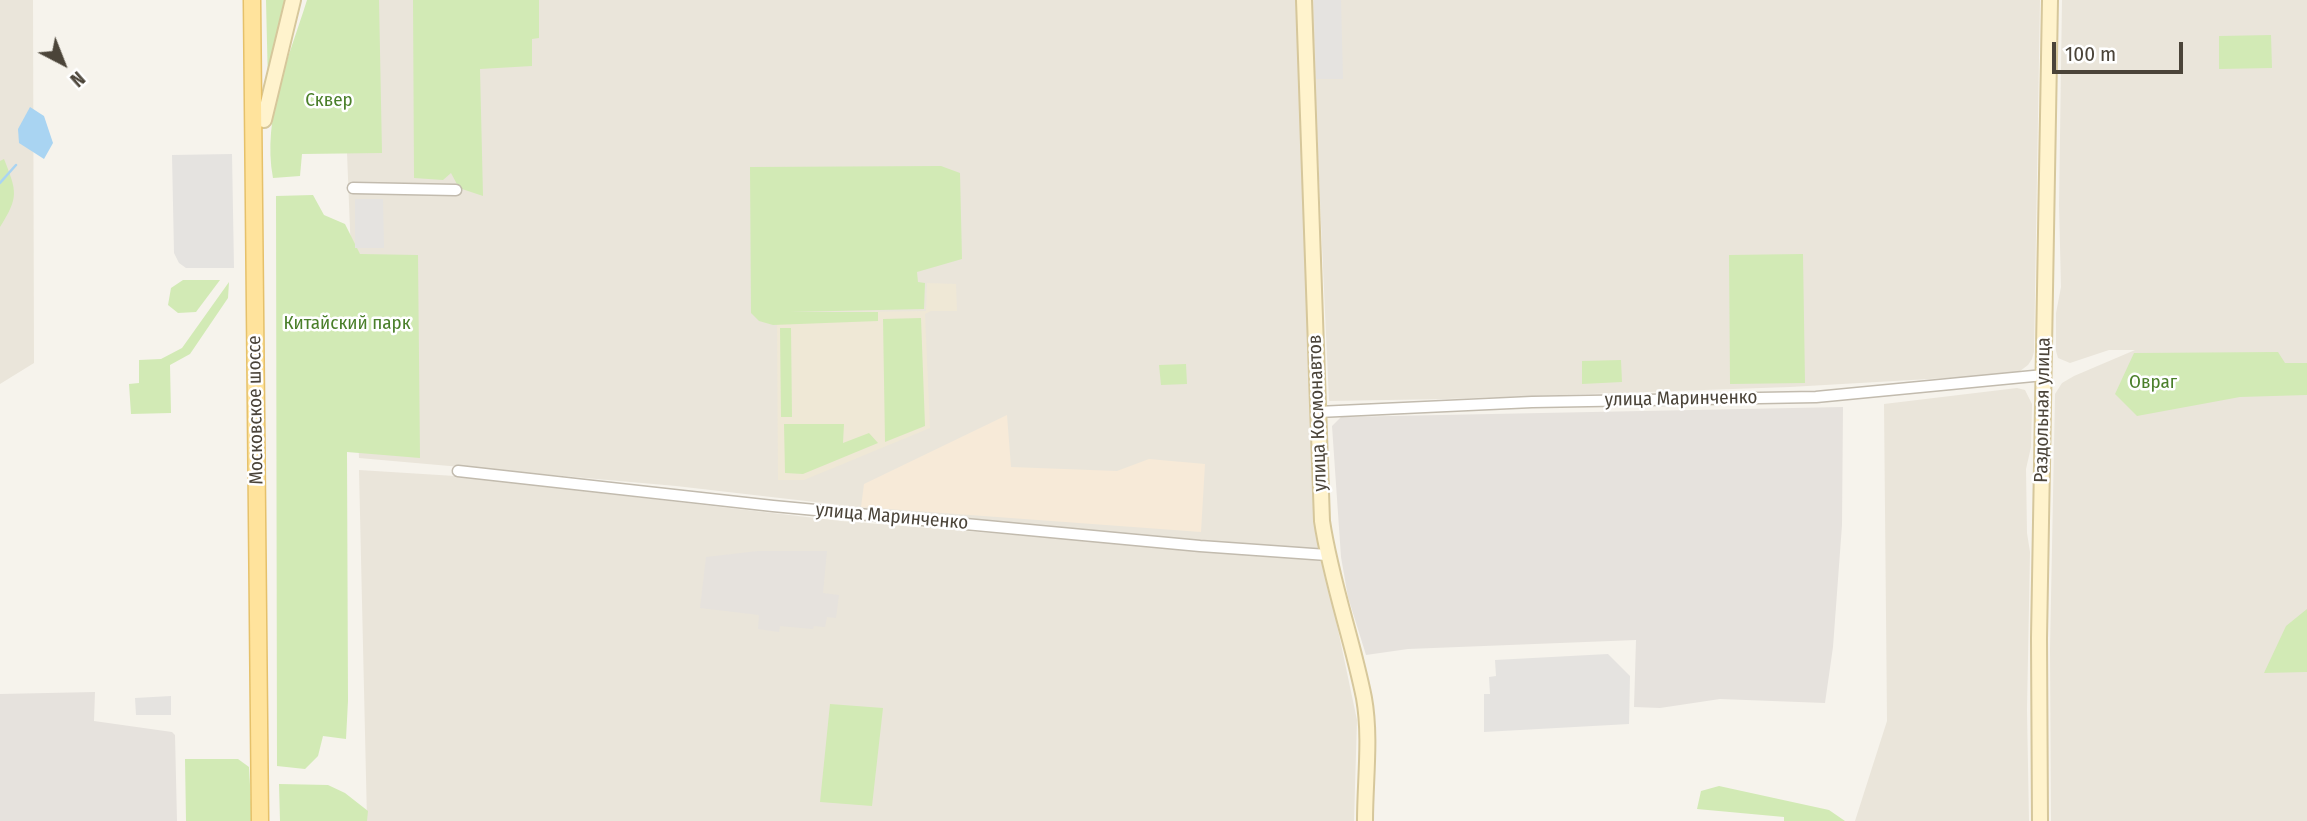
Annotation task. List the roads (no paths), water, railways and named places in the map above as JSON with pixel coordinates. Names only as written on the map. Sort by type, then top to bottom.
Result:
[{"type":"main road","name":"Московское шоссе","points":[[252,0],[260,821]]},
{"type":"main road","name":"Московское шоссе","points":[[262,0],[268,821]]},
{"type":"main road","points":[[264,120],[293,0]]},
{"type":"main road","name":"улица Космонавтов","points":[[1304,0],[1322,521],[1327,555],[1364,700],[1365,821]]},
{"type":"main road","name":"Раздольная улица","points":[[2039,821],[2039,638],[2050,0]]},
{"type":"street","points":[[353,188],[456,190]]},
{"type":"street","name":"улица Маринченко","points":[[1318,412],[1532,402],[1816,397],[2044,374]]},
{"type":"street","name":"улица Маринченко","points":[[458,471],[773,506],[1200,546],[1327,555]]},
{"type":"water","points":[[30,107],[44,116],[53,143],[44,159],[19,143],[18,129]]},
{"type":"waterway","points":[[0,183],[16,165]]},
{"type":"park label","name":"Сквер","points":[[329,101]]},
{"type":"park label","name":"Китайский парк","points":[[347,324]]},
{"type":"park label","name":"Овраг","points":[[2153,383]]}]
